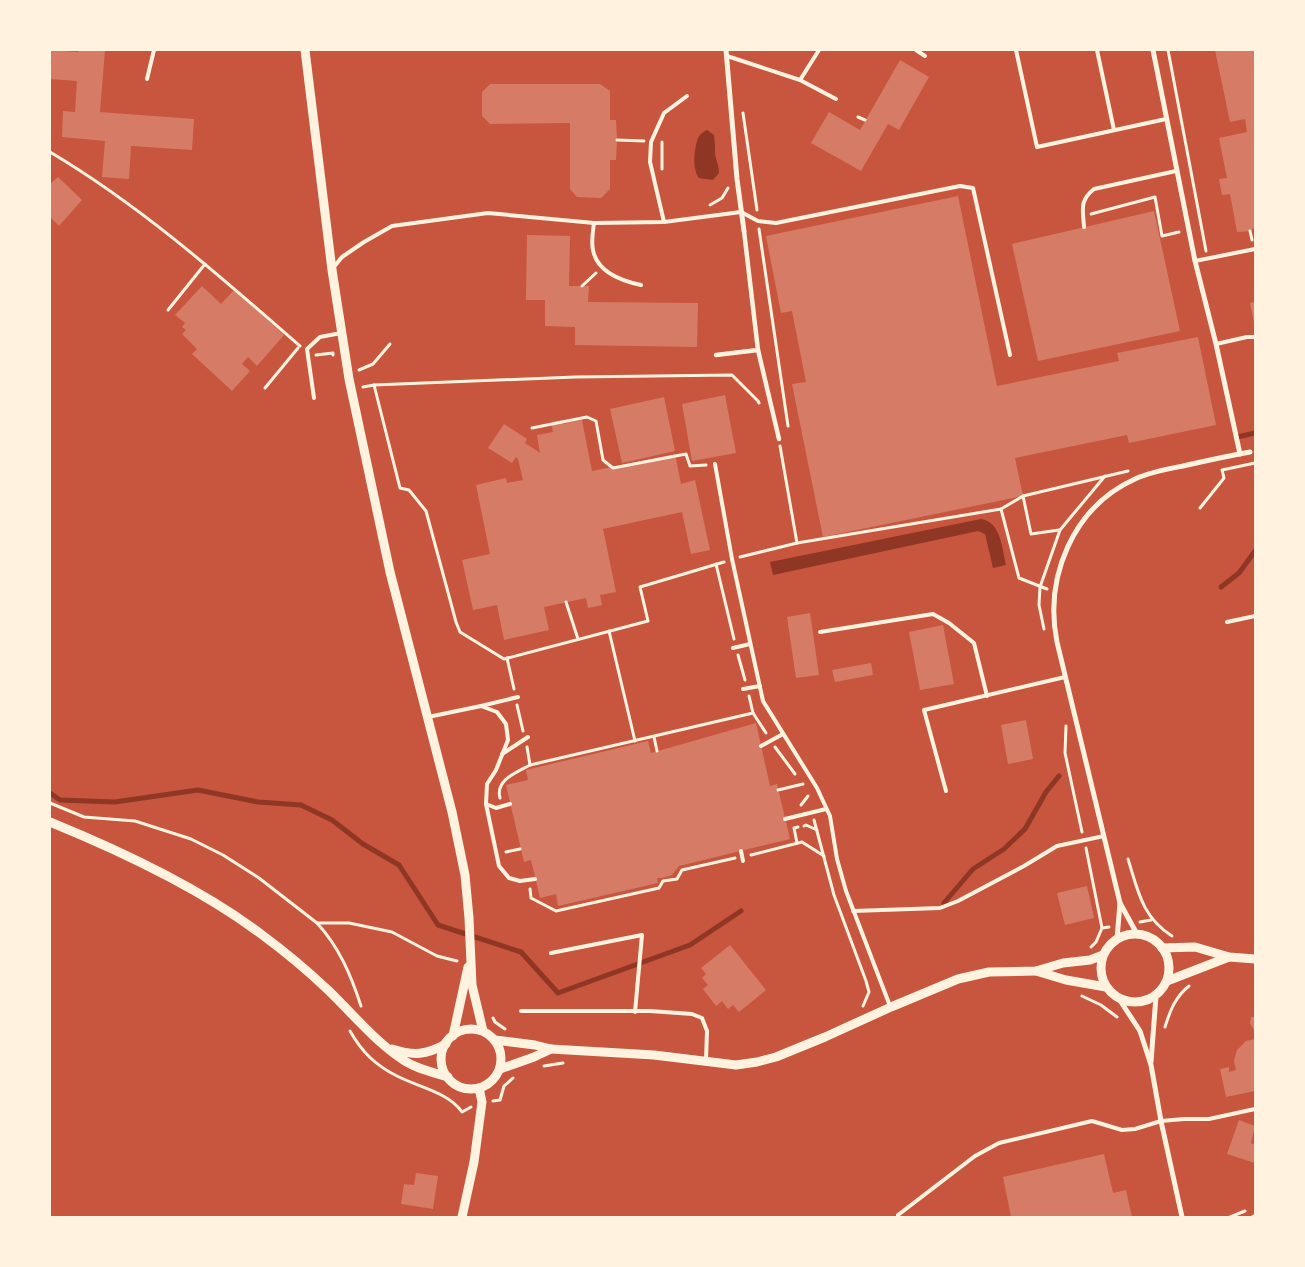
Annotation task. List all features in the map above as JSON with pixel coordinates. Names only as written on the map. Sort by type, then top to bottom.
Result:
[{"type":"street","points":[[305,50],[332,270],[349,379],[390,572],[452,812],[465,875],[472,985],[483,1031]]},
{"type":"street","points":[[1153,50],[1195,261],[1216,344],[1240,454]]},
{"type":"street","points":[[727,53],[737,179],[758,350],[779,439]]},
{"type":"street","points":[[716,356],[758,350]]},
{"type":"street","points":[[1137,934],[1120,903],[1065,677],[1054,626],[1054,591],[1064,555],[1081,525],[1104,498],[1119,487],[1152,472],[1250,452]]},
{"type":"street","points":[[50,822],[145,866],[228,911],[291,957],[328,990],[369,1032],[399,1058],[415,1066],[448,1077]]},
{"type":"street","points":[[1117,939],[1120,903]]},
{"type":"street","points":[[1119,999],[1139,1003],[1156,996],[1167,981],[1169,972],[1168,962],[1162,948],[1154,939],[1137,934],[1117,939],[1110,944],[1103,955],[1100,973],[1106,987],[1119,999],[1140,1031],[1151,1065],[1182,1217]]},
{"type":"street","points":[[1162,948],[1196,947],[1229,957],[1255,959]]},
{"type":"street","points":[[453,1036],[470,954]]},
{"type":"street","points":[[495,1040],[551,1049],[706,1060],[736,1065],[776,1057],[958,980],[989,972],[1036,970],[1090,960],[1103,955]]},
{"type":"street","points":[[1167,981],[1229,957]]},
{"type":"street","points":[[1036,970],[1066,980],[1106,987]]},
{"type":"street","points":[[1151,1065],[1156,996]]},
{"type":"street","points":[[472,1029],[483,1031],[495,1040],[502,1058],[500,1069],[495,1078],[479,1088],[468,1089],[459,1087],[452,1082],[444,1073],[441,1062],[443,1049],[453,1036],[461,1031],[472,1029]]},
{"type":"street","points":[[387,1047],[405,1053],[418,1054],[431,1052],[446,1044]]},
{"type":"street","points":[[500,1069],[551,1049]]},
{"type":"street","points":[[462,1217],[474,1162],[482,1102],[479,1088]]},
{"type":"lane","points":[[147,79],[154,50]]},
{"type":"lane","points":[[800,80],[819,50]]},
{"type":"lane","points":[[916,50],[925,56]]},
{"type":"lane","points":[[1016,50],[1036,147],[1166,119]]},
{"type":"lane","points":[[1097,50],[1114,130]]},
{"type":"lane","points":[[727,53],[800,80],[836,100]]},
{"type":"lane","points":[[664,222],[650,162],[651,142],[664,113],[687,96]]},
{"type":"lane","points":[[1084,227],[1083,202],[1087,194],[1094,189],[1176,171]]},
{"type":"lane","points":[[332,270],[342,257],[392,226],[425,221],[488,213],[594,223],[664,222],[741,212],[758,221],[776,223],[960,186],[972,188],[1010,355]]},
{"type":"lane","points":[[594,223],[592,251],[602,268],[615,276],[641,285]]},
{"type":"lane","points":[[1195,261],[1255,249]]},
{"type":"lane","points":[[314,398],[307,349],[320,337],[342,333]]},
{"type":"lane","points":[[1216,344],[1246,337],[1255,337]]},
{"type":"lane","points":[[715,464],[732,559],[763,701],[817,788],[830,816],[837,859],[846,891],[891,1008]]},
{"type":"lane","points":[[820,632],[933,614],[949,623],[974,643],[987,696]]},
{"type":"lane","points":[[1227,622],[1255,616]]},
{"type":"lane","points":[[733,648],[750,644]]},
{"type":"lane","points":[[946,790],[924,710],[1065,677]]},
{"type":"lane","points":[[743,689],[760,686]]},
{"type":"lane","points":[[428,716],[517,697]]},
{"type":"lane","points":[[481,706],[497,712],[506,724],[508,740],[496,770],[487,784],[486,804],[498,866],[509,878],[520,881],[535,879]]},
{"type":"lane","points":[[761,746],[783,734]]},
{"type":"lane","points":[[502,754],[526,738]]},
{"type":"lane","points":[[486,804],[496,808],[510,804]]},
{"type":"lane","points":[[786,819],[826,808]]},
{"type":"lane","points":[[853,911],[940,908],[958,901],[1057,846],[1104,836]]},
{"type":"lane","points":[[741,851],[743,859]]},
{"type":"lane","points":[[551,953],[642,935],[635,1012]]},
{"type":"lane","points":[[521,1011],[692,1014],[702,1018],[706,1031],[706,1060]]},
{"type":"lane","points":[[898,1215],[975,1156],[999,1143],[1092,1121],[1122,1130],[1134,1129],[1161,1121],[1209,1119],[1255,1109]]},
{"type":"path","points":[[1168,50],[1208,259]]},
{"type":"path","points":[[742,107],[789,437],[779,439],[797,543]]},
{"type":"path","points":[[858,117],[865,120]]},
{"type":"path","points":[[617,140],[662,142],[662,174]]},
{"type":"path","points":[[50,152],[98,182],[205,263],[300,346],[317,356],[333,353],[334,363]]},
{"type":"path","points":[[704,206],[713,204],[722,198],[727,189],[737,179]]},
{"type":"path","points":[[1083,216],[1155,197],[1162,236],[1184,230]]},
{"type":"path","points":[[168,310],[205,263]]},
{"type":"path","points":[[582,286],[602,268]]},
{"type":"path","points":[[349,379],[360,369],[373,364],[390,344]]},
{"type":"path","points":[[265,388],[300,346]]},
{"type":"path","points":[[351,389],[374,385],[575,377],[732,375],[758,401],[760,409]]},
{"type":"path","points":[[374,385],[400,488],[410,490],[426,511],[460,632],[504,659],[648,621],[640,587],[732,559],[797,543],[1001,509],[1023,496],[1132,470]]},
{"type":"path","points":[[532,428],[587,417],[596,421],[603,460],[613,468],[686,454],[690,466],[715,464]]},
{"type":"path","points":[[1200,508],[1224,478],[1222,470],[1255,463]]},
{"type":"path","points":[[1023,496],[1031,534],[1060,530]]},
{"type":"path","points":[[1001,509],[1019,578],[1054,591]]},
{"type":"path","points":[[566,602],[578,639]]},
{"type":"path","points":[[609,631],[635,741]]},
{"type":"path","points":[[507,658],[526,738],[530,765]]},
{"type":"path","points":[[502,806],[498,793],[503,781],[530,765],[754,713],[771,741],[807,790],[834,895],[869,992],[861,1010],[852,1014],[855,1024]]},
{"type":"path","points":[[654,737],[657,751]]},
{"type":"path","points":[[773,753],[781,754]]},
{"type":"path","points":[[778,790],[803,784]]},
{"type":"path","points":[[50,803],[84,816],[135,821],[192,839],[259,878],[317,923],[349,923],[392,932],[437,956],[457,960],[456,969]]},
{"type":"path","points":[[797,843],[794,828],[806,825],[817,830]]},
{"type":"path","points":[[528,880],[532,898],[556,911],[659,888],[663,880],[677,879],[682,870],[743,859],[797,843],[802,842],[824,856]]},
{"type":"path","points":[[504,845],[506,858]]},
{"type":"path","points":[[505,852],[520,849]]},
{"type":"path","points":[[1128,859],[1144,905],[1151,920],[1160,929]]},
{"type":"path","points":[[477,1003],[488,1002],[489,1011],[495,1022],[506,1029]]},
{"type":"path","points":[[539,1067],[563,1063],[577,1050]]},
{"type":"path","points":[[482,1102],[500,1100],[504,1086],[515,1076]]},
{"type":"path","points":[[1230,1217],[1247,1211]]},
{"type":"shaded area","points":[[707,130],[714,135],[715,155],[719,170],[719,173],[713,180],[699,178],[695,170],[695,148],[698,138]]},
{"type":"shaded area","points":[[981,519],[988,521],[997,530],[1006,565],[993,568],[985,534],[978,531],[773,575],[770,562]]},
{"type":"building","points":[[50,50],[78,52],[78,50],[105,50],[100,112],[194,119],[192,150],[131,146],[129,179],[102,177],[105,141],[62,137],[63,111],[75,112],[77,81],[50,79]]},
{"type":"building","points":[[1215,50],[1255,50],[1255,228],[1252,231],[1237,232],[1230,194],[1222,195],[1219,179],[1227,178],[1219,138],[1247,132],[1245,119],[1230,122]]},
{"type":"building","points":[[900,60],[929,77],[899,130],[888,124],[861,171],[811,143],[829,112],[860,130]]},
{"type":"building","points":[[490,84],[600,84],[610,91],[610,120],[616,120],[617,140],[616,160],[610,160],[610,189],[601,198],[577,197],[570,189],[570,123],[490,124],[482,116],[482,92]]},
{"type":"building","points":[[58,177],[82,200],[59,226],[50,217],[50,184]]},
{"type":"building","points":[[958,196],[997,386],[1119,361],[1117,353],[1198,337],[1216,425],[1129,443],[1127,435],[1015,458],[1023,496],[823,537],[792,384],[806,382],[792,311],[781,313],[766,236]]},
{"type":"building","points":[[1154,211],[1180,331],[1038,361],[1012,244]]},
{"type":"building","points":[[527,235],[570,236],[569,286],[589,286],[588,302],[698,303],[697,347],[575,345],[575,327],[545,326],[545,300],[526,300]]},
{"type":"building","points":[[202,286],[221,304],[234,290],[284,335],[257,366],[248,357],[242,364],[250,371],[232,391],[192,354],[197,349],[182,334],[186,330],[182,327],[185,323],[175,315]]},
{"type":"building","points":[[1255,302],[1255,322],[1254,322],[1250,303]]},
{"type":"building","points":[[725,395],[736,453],[692,461],[682,404]]},
{"type":"building","points":[[664,397],[675,451],[622,463],[610,409]]},
{"type":"building","points":[[562,420],[563,424],[582,420],[592,471],[675,454],[681,484],[695,480],[710,550],[691,554],[682,512],[603,529],[616,592],[600,595],[602,605],[588,608],[586,598],[544,607],[549,630],[504,640],[497,605],[473,610],[462,560],[490,554],[476,485],[506,478],[507,483],[523,480],[516,457],[512,463],[488,448],[504,424],[527,439],[525,443],[540,453],[537,435],[553,432],[551,422]]},
{"type":"building","points":[[810,613],[819,675],[796,678],[787,617]]},
{"type":"building","points":[[943,625],[954,684],[920,690],[909,632]]},
{"type":"building","points":[[871,663],[873,675],[835,682],[832,670]]},
{"type":"building","points":[[1026,720],[1033,759],[1008,764],[1001,725]]},
{"type":"building","points":[[756,723],[770,786],[777,784],[790,839],[679,866],[672,875],[657,878],[658,883],[558,906],[556,894],[540,898],[531,860],[524,862],[506,785],[528,780],[526,770],[648,741],[651,753]]},
{"type":"building","points":[[1087,886],[1094,918],[1065,925],[1057,893]]},
{"type":"building","points":[[730,945],[766,990],[739,1012],[733,1005],[728,1009],[722,1001],[716,1006],[703,989],[708,985],[702,978],[706,974],[701,968]]},
{"type":"building","points":[[1251,1017],[1255,1017],[1255,1032],[1250,1023]]},
{"type":"building","points":[[1255,1039],[1255,1091],[1226,1097],[1220,1069],[1229,1067],[1229,1072],[1236,1070],[1234,1061],[1237,1050],[1246,1041]]},
{"type":"building","points":[[1239,1120],[1255,1126],[1251,1143],[1255,1145],[1255,1163],[1227,1154]]},
{"type":"building","points":[[1104,1154],[1113,1193],[1126,1190],[1132,1217],[1011,1217],[1003,1177]]},
{"type":"building","points":[[416,1173],[438,1176],[433,1209],[401,1204],[404,1184],[414,1185]]},
{"type":"waterway","points":[[1237,437],[1255,433]]},
{"type":"waterway","points":[[1221,587],[1239,573],[1255,551]]},
{"type":"waterway","points":[[944,903],[973,869],[1004,849],[1025,829],[1046,792],[1059,776]]},
{"type":"waterway","points":[[50,793],[60,800],[115,802],[198,790],[258,802],[301,805],[332,820],[363,844],[399,865],[438,925],[521,952],[558,993],[690,945],[741,911]]}]
